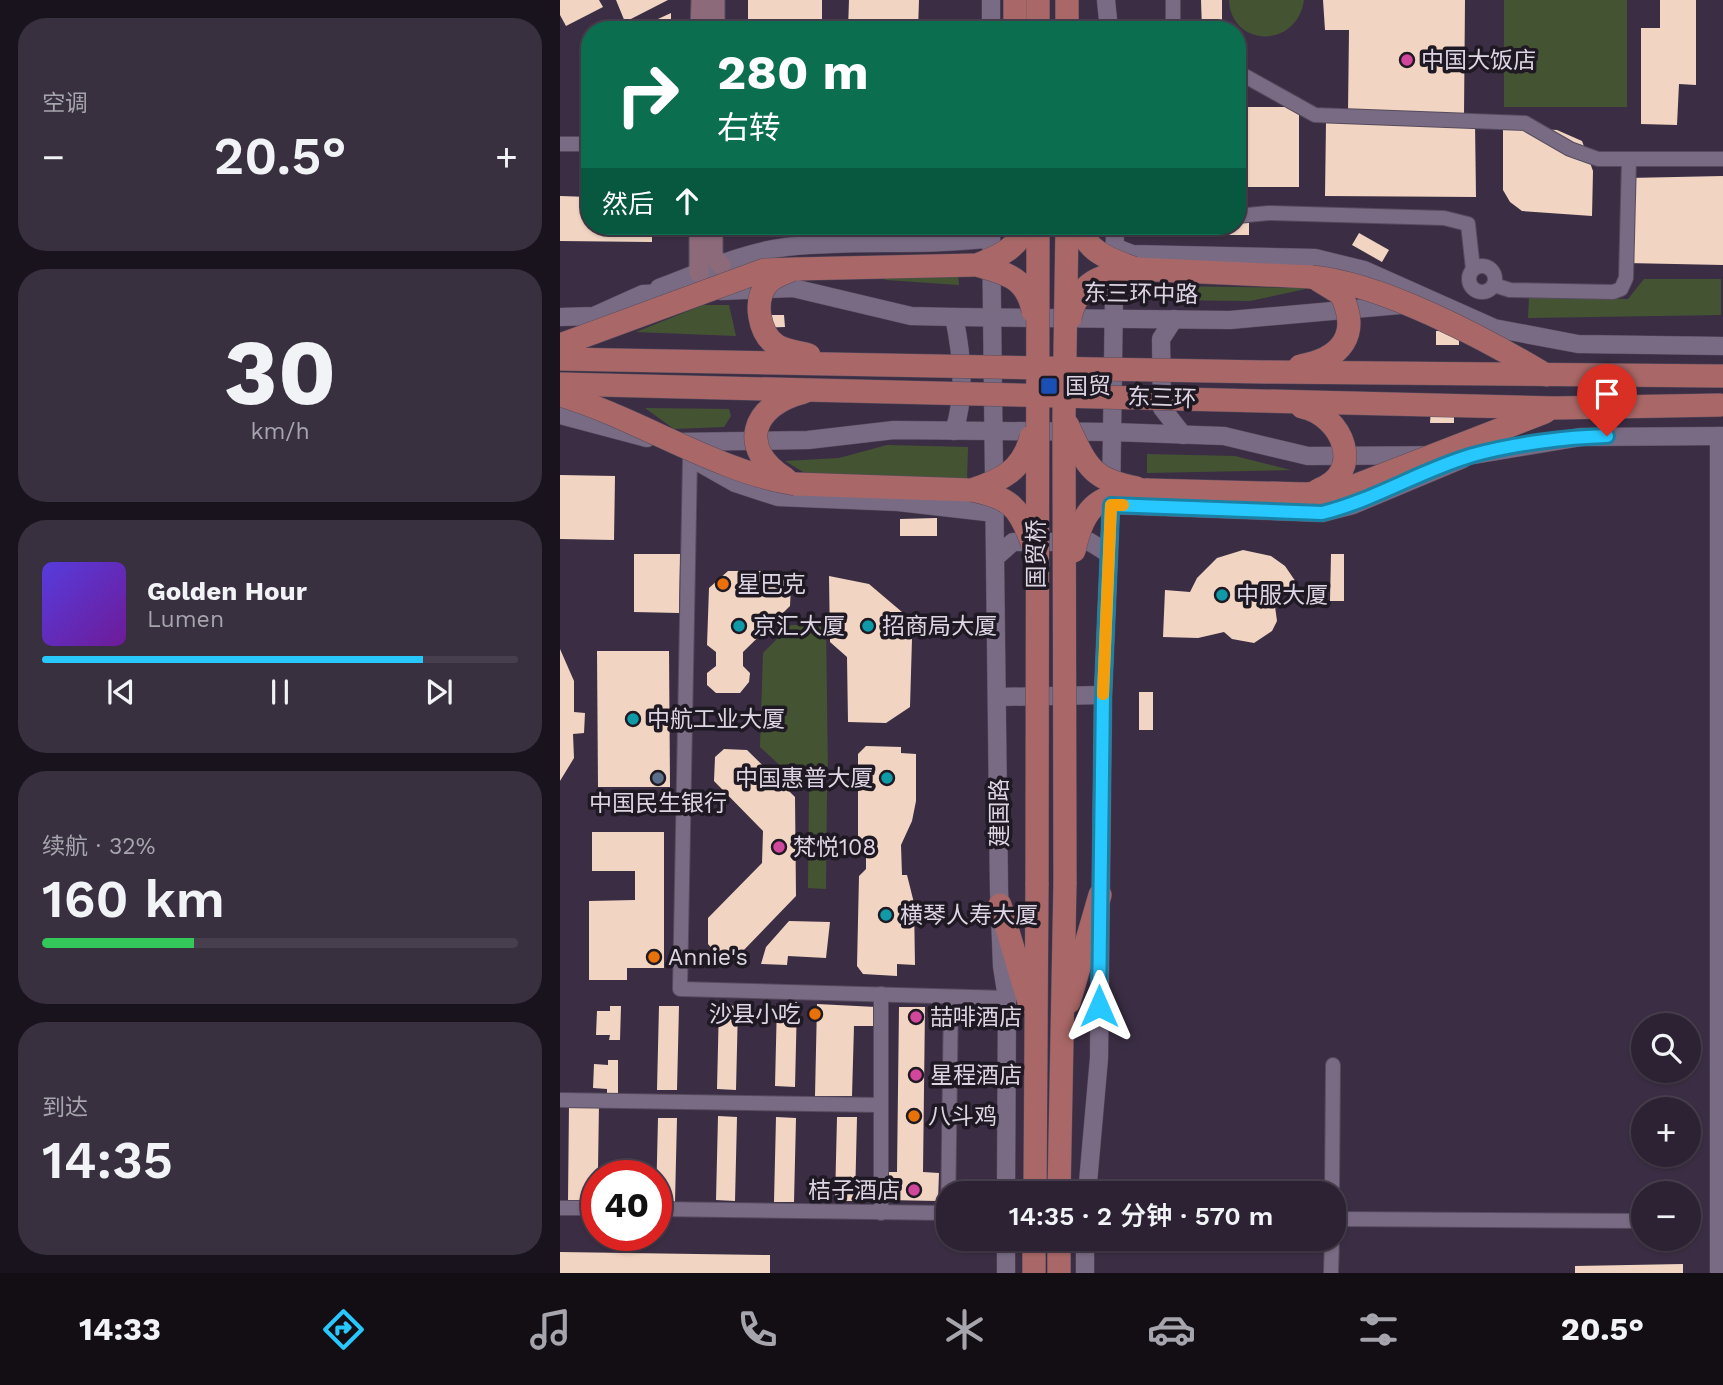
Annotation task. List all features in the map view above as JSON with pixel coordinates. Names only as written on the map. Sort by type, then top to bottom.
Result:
[{"type":"highway","points":[[1015,0],[1015,21]]},
{"type":"highway","points":[[1038,0],[1038,21]]},
{"type":"highway","points":[[1067,0],[1068,21]]},
{"type":"highway","points":[[976,265],[1000,256],[1019,242],[1022,235]]},
{"type":"highway","name":"国贸桥","points":[[1036,1026],[1035,550],[1038,235]]},
{"type":"highway","name":"国贸桥","points":[[1061,1028],[1065,882],[1064,417],[1067,235]]},
{"type":"highway","points":[[1082,235],[1093,249],[1136,269]]},
{"type":"highway","points":[[560,345],[764,270],[794,269],[976,265],[1011,274],[1026,287],[1037,333]]},
{"type":"highway","points":[[794,269],[767,284],[761,296],[760,318],[764,332],[782,348],[849,364]]},
{"type":"highway","points":[[1066,337],[1072,310],[1082,290],[1091,280],[1104,274],[1136,269],[1340,279],[1379,293],[1505,351],[1548,375]]},
{"type":"highway","points":[[1264,372],[1321,361],[1338,353],[1345,343],[1348,329],[1345,302],[1333,287],[1312,277]]},
{"type":"highway","name":"东三环","points":[[560,359],[1264,372],[1723,376]]},
{"type":"highway","name":"东三环","points":[[560,384],[720,389],[823,388],[1556,408],[1723,405]]},
{"type":"highway","points":[[794,484],[768,468],[761,460],[755,437],[757,426],[762,415],[784,399],[823,388]]},
{"type":"highway","points":[[560,395],[598,407],[764,480],[794,484],[972,490],[1009,501],[1026,524],[1035,550]]},
{"type":"highway","points":[[1264,401],[1321,413],[1341,434],[1346,452],[1342,472],[1327,487],[1305,494]]},
{"type":"highway","points":[[1065,594],[1080,522],[1098,500],[1147,490],[1305,494],[1339,492],[1556,408]]},
{"type":"highway","points":[[972,490],[1006,477],[1020,466],[1028,452],[1036,417]]},
{"type":"highway","points":[[1064,417],[1088,466],[1099,477],[1147,490]]},
{"type":"highway","points":[[1059,1181],[1061,1028],[1100,895]]},
{"type":"highway","points":[[1000,905],[1036,1026],[1035,1181]]},
{"type":"highway","points":[[1060,1063],[1099,955]]},
{"type":"highway","points":[[1034,1251],[1034,1273]]},
{"type":"highway","points":[[1059,1251],[1059,1273]]},
{"type":"main road","points":[[700,21],[701,0]]},
{"type":"main road","points":[[715,0],[715,21]]},
{"type":"main road","points":[[699,235],[699,273]]},
{"type":"main road","points":[[713,235],[713,256],[721,265]]},
{"type":"street","points":[[991,0],[991,21]]},
{"type":"street","points":[[1106,0],[1109,21]]},
{"type":"street","points":[[1173,0],[1173,21]]},
{"type":"street","points":[[1246,77],[1315,115],[1525,123],[1570,149],[1598,159],[1723,159]]},
{"type":"street","points":[[560,144],[581,144]]},
{"type":"street","points":[[1246,215],[1269,213],[1444,218],[1468,224],[1473,269],[1481,266],[1490,269],[1495,276],[1494,285],[1510,290],[1613,292],[1621,289],[1626,278],[1629,159]]},
{"type":"street","points":[[643,294],[757,252],[842,243],[959,242],[981,235]]},
{"type":"street","name":"建国路","points":[[991,235],[1000,905],[1007,998],[1006,1181]]},
{"type":"street","points":[[1088,1181],[1099,1058],[1103,695],[1111,505],[1115,235]]},
{"type":"street","points":[[1114,247],[1132,254],[1315,258],[1364,270],[1434,302]]},
{"type":"street","name":"东三环中路","points":[[560,317],[594,316],[643,294],[793,288],[911,316],[992,318],[1230,320],[1434,302],[1494,328],[1578,344],[1723,346]]},
{"type":"street","points":[[954,317],[960,348],[960,413],[954,431]]},
{"type":"street","points":[[1174,319],[1161,339],[1162,408],[1183,435]]},
{"type":"street","points":[[560,415],[661,442],[735,483],[778,497],[898,502],[995,513]]},
{"type":"street","points":[[661,442],[808,440],[894,430],[1112,432],[1224,436],[1308,456],[1473,455],[1581,437],[1721,436],[1719,1273]]},
{"type":"street","points":[[1111,505],[1322,513],[1353,505],[1473,455]]},
{"type":"street","points":[[690,458],[680,989],[1007,998]]},
{"type":"street","points":[[996,558],[1013,542],[1090,542],[1109,554]]},
{"type":"street","points":[[998,697],[1103,695]]},
{"type":"street","points":[[881,994],[881,1213]]},
{"type":"street","points":[[948,1181],[951,998]]},
{"type":"street","points":[[1332,1181],[1333,1065]]},
{"type":"street","points":[[560,1100],[881,1105]]},
{"type":"street","points":[[560,1208],[581,1208]]},
{"type":"street","points":[[672,1209],[936,1213]]},
{"type":"street","points":[[1346,1219],[1631,1221]]},
{"type":"street","points":[[1006,1251],[1006,1273]]},
{"type":"street","points":[[1085,1273],[1086,1251]]},
{"type":"street","points":[[1331,1273],[1332,1251]]},
{"type":"green space","points":[[1229,0],[1304,0],[1299,16],[1290,27],[1278,34],[1252,34],[1246,30],[1246,21],[1237,21]]},
{"type":"green space","points":[[1504,0],[1627,0],[1627,107],[1504,107]]},
{"type":"green space","points":[[868,273],[958,274],[959,285],[886,280]]},
{"type":"green space","points":[[1644,279],[1721,279],[1721,315],[1528,318],[1529,297],[1628,299]]},
{"type":"green space","points":[[1162,286],[1310,288],[1250,301],[1161,300]]},
{"type":"green space","points":[[703,305],[729,305],[736,336],[636,332]]},
{"type":"green space","points":[[645,408],[729,409],[731,416],[724,427],[674,429]]},
{"type":"green space","points":[[887,445],[968,447],[967,481],[810,476],[785,461],[839,458]]},
{"type":"green space","points":[[1147,454],[1235,456],[1291,470],[1147,473]]},
{"type":"green space","points":[[791,625],[826,625],[828,777],[794,778],[760,747],[763,653]]},
{"type":"green space","points":[[809,787],[827,787],[826,889],[808,888]]},
{"type":"building","points":[[560,0],[599,0],[603,7],[566,26],[560,15]]},
{"type":"building","points":[[616,0],[668,0],[627,21]]},
{"type":"building","points":[[748,0],[822,0],[822,21],[748,21]]},
{"type":"building","points":[[849,0],[919,0],[918,21],[848,21]]},
{"type":"building","points":[[1201,0],[1222,0],[1222,21],[1202,21]]},
{"type":"building","name":"中国大饭店","points":[[1323,0],[1465,0],[1464,114],[1348,112],[1349,30],[1325,30]]},
{"type":"building","points":[[1660,0],[1696,0],[1696,85],[1679,84],[1677,125],[1641,124],[1641,28],[1660,28]]},
{"type":"building","points":[[671,13],[671,21],[654,21]]},
{"type":"building","points":[[1246,107],[1299,107],[1299,187],[1246,187]]},
{"type":"building","points":[[1326,122],[1475,122],[1476,197],[1325,196]]},
{"type":"building","points":[[1503,127],[1557,130],[1582,141],[1593,171],[1592,216],[1522,211],[1510,202],[1503,190]]},
{"type":"building","points":[[1723,176],[1723,265],[1626,263],[1628,178]]},
{"type":"building","points":[[560,196],[581,197],[581,235],[652,235],[652,242],[560,241]]},
{"type":"building","points":[[1246,222],[1249,222],[1249,235],[1246,235]]},
{"type":"building","points":[[1359,233],[1389,250],[1382,262],[1352,245]]},
{"type":"building","points":[[751,315],[784,315],[785,327],[752,328]]},
{"type":"building","points":[[1436,331],[1459,331],[1459,345],[1436,345]]},
{"type":"building","points":[[1431,409],[1454,409],[1454,423],[1430,423]]},
{"type":"building","points":[[560,475],[615,476],[614,540],[560,539]]},
{"type":"building","points":[[937,518],[937,536],[900,536],[900,519]]},
{"type":"building","name":"中服大厦","points":[[1243,550],[1271,556],[1285,566],[1298,585],[1274,599],[1277,621],[1272,631],[1254,643],[1232,639],[1224,632],[1198,638],[1163,637],[1165,590],[1190,592],[1197,578],[1217,558]]},
{"type":"building","points":[[634,554],[680,554],[679,613],[634,612]]},
{"type":"building","points":[[1331,554],[1344,554],[1344,601],[1330,601]]},
{"type":"building","name":"京汇大厦","points":[[728,571],[780,571],[791,584],[790,606],[743,652],[743,666],[750,673],[749,682],[740,693],[716,693],[707,685],[707,673],[716,666],[716,652],[707,645],[709,588]]},
{"type":"building","points":[[829,576],[869,584],[902,612],[912,639],[910,707],[886,723],[848,722],[847,657],[830,642]]},
{"type":"building","points":[[560,649],[574,681],[574,712],[585,713],[584,733],[573,734],[574,758],[560,781]]},
{"type":"building","name":"中航工业大厦","points":[[597,651],[669,651],[670,787],[598,787]]},
{"type":"building","points":[[1139,692],[1153,692],[1153,730],[1139,730]]},
{"type":"building","points":[[866,746],[901,747],[901,753],[916,754],[916,801],[912,821],[901,845],[902,875],[907,875],[914,903],[915,965],[897,964],[897,976],[863,974],[857,966],[859,876],[866,869],[866,845],[858,838],[858,754]]},
{"type":"building","name":"梵悦108","points":[[724,749],[747,750],[795,797],[796,896],[740,954],[717,954],[708,944],[708,918],[762,863],[763,831],[714,781],[715,757]]},
{"type":"building","points":[[592,832],[664,832],[664,968],[627,968],[627,980],[589,980],[589,901],[635,900],[635,871],[592,871]]},
{"type":"building","points":[[789,921],[830,922],[826,958],[788,956],[787,965],[761,964],[766,947]]},
{"type":"building","points":[[777,1002],[797,1002],[795,1087],[775,1086]]},
{"type":"building","points":[[817,1004],[876,1007],[876,1026],[854,1026],[852,1096],[815,1096]]},
{"type":"building","points":[[719,1005],[738,1006],[736,1090],[717,1089]]},
{"type":"building","points":[[610,1006],[621,1006],[620,1040],[609,1040],[610,1035],[596,1035],[597,1011],[610,1011]]},
{"type":"building","points":[[659,1006],[679,1006],[677,1090],[657,1090]]},
{"type":"building","points":[[899,1007],[925,1007],[923,1172],[939,1173],[939,1181],[936,1181],[936,1201],[887,1200],[888,1172],[897,1172]]},
{"type":"building","points":[[608,1060],[618,1060],[618,1094],[607,1093],[607,1089],[593,1088],[594,1064],[608,1065]]},
{"type":"building","points":[[569,1103],[599,1103],[598,1160],[581,1160],[581,1201],[568,1201]]},
{"type":"building","points":[[718,1116],[737,1117],[735,1201],[716,1200]]},
{"type":"building","points":[[776,1117],[796,1118],[794,1202],[774,1202]]},
{"type":"building","points":[[837,1117],[857,1117],[855,1201],[835,1201]]},
{"type":"building","points":[[658,1118],[677,1118],[675,1202],[672,1202],[672,1160],[657,1160]]},
{"type":"building","points":[[560,1252],[770,1255],[770,1273],[560,1273]]},
{"type":"building","points":[[1683,1264],[1683,1273],[1575,1273],[1575,1266]]},
{"type":"slow traffic","points":[[1103,694],[1109,520],[1111,505],[1123,505]]},
{"type":"place","name":"中国大饭店","points":[[1407,60]]},
{"type":"place","name":"国贸","points":[[1049,386]]},
{"type":"place","name":"星巴克","points":[[723,584]]},
{"type":"place","name":"中服大厦","points":[[1222,595]]},
{"type":"place","name":"京汇大厦","points":[[739,626]]},
{"type":"place","name":"招商局大厦","points":[[868,626]]},
{"type":"place","name":"中航工业大厦","points":[[633,719]]},
{"type":"place","name":"中国民生银行","points":[[658,778]]},
{"type":"place","name":"中国惠普大厦","points":[[887,778]]},
{"type":"place","name":"梵悦108","points":[[779,847]]},
{"type":"place","name":"横琴人寿大厦","points":[[886,915]]},
{"type":"place","name":"Annie's","points":[[654,957]]},
{"type":"place","name":"沙县小吃","points":[[815,1014]]},
{"type":"place","name":"喆啡酒店","points":[[916,1017]]},
{"type":"place","name":"星程酒店","points":[[916,1075]]},
{"type":"place","name":"八斗鸡","points":[[914,1116]]},
{"type":"place","name":"桔子酒店","points":[[914,1190]]},
{"type":"route","points":[[1099,1006],[1103,695],[1111,505],[1147,504],[1322,513],[1353,505],[1473,455],[1581,437],[1607,436]]}]
